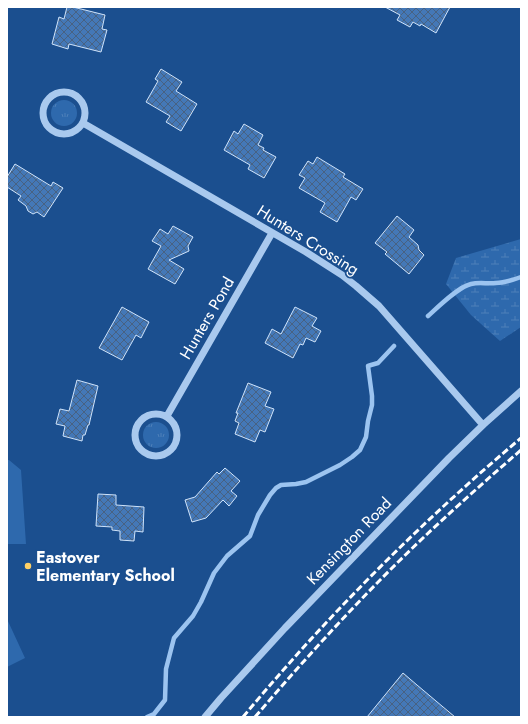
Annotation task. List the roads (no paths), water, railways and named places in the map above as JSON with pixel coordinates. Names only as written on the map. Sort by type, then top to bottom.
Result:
[{"type":"street","points":[[62,91],[75,94],[80,98],[86,110],[86,117],[83,123],[79,129],[73,133],[60,134],[54,132],[48,128],[45,122],[43,108],[45,102],[55,93],[62,91]]},
{"type":"street","name":"Hunters Crossing","points":[[83,123],[306,252],[342,275],[387,314],[483,425]]},
{"type":"street","name":"Hunters Pond","points":[[167,416],[272,233]]},
{"type":"street","name":"Kensington Road","points":[[205,717],[285,628],[438,469],[483,425],[521,391]]},
{"type":"street","points":[[154,413],[167,416],[176,426],[177,439],[174,445],[170,451],[158,456],[152,456],[145,453],[140,449],[135,437],[135,430],[138,424],[142,419],[154,413]]},
{"type":"waterway","points":[[428,316],[448,298],[466,286],[474,283],[503,282],[521,277]]},
{"type":"waterway","points":[[147,717],[154,714],[165,700],[166,669],[174,638],[193,616],[214,573],[227,556],[250,536],[258,515],[270,495],[281,485],[306,482],[340,465],[360,450],[366,437],[372,405],[368,366],[378,363],[394,346]]},
{"type":"railway","points":[[243,717],[341,607],[447,503],[521,438]]},
{"type":"railway","points":[[255,717],[320,643],[389,571],[454,509],[521,450]]},
{"type":"place","name":"Eastover Elementary School","points":[[28,566]]}]
